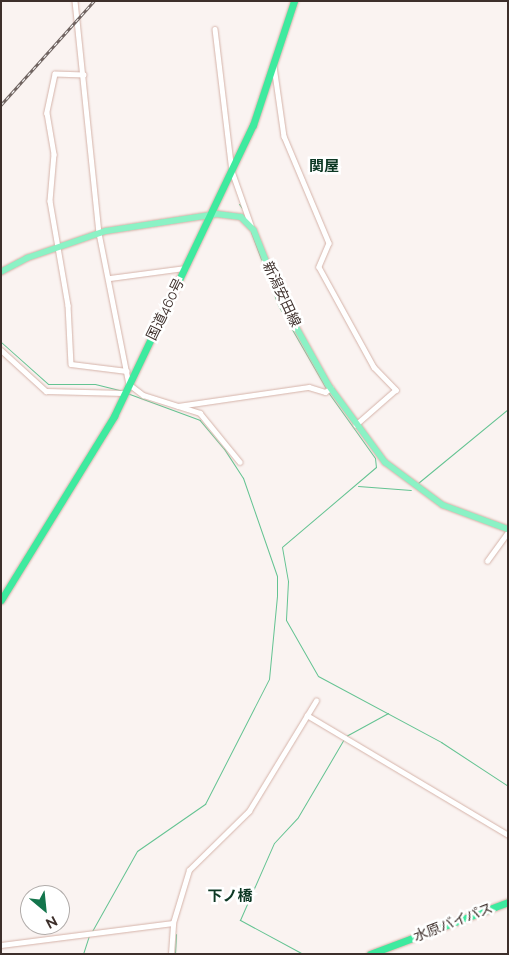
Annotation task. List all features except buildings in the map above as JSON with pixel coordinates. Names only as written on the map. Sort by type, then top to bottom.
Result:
[{"type":"highway","name":"国道460号","points":[[1,600],[127,388],[232,171],[274,66],[294,1]]},
{"type":"highway","name":"水原バイパス","points":[[370,954],[508,902]]},
{"type":"main road","points":[[1,272],[56,246],[99,233],[209,216],[235,215],[251,225]]},
{"type":"main road","name":"新潟安田線","points":[[251,225],[283,303],[331,388],[356,425],[385,462],[415,488],[443,506],[508,530]]},
{"type":"street","points":[[75,1],[99,233],[110,278],[127,371],[127,388]]},
{"type":"street","points":[[215,29],[232,171],[251,225]]},
{"type":"street","points":[[274,66],[284,136],[329,243],[319,267],[374,367],[396,390],[356,425]]},
{"type":"street","points":[[84,75],[55,74],[47,113],[54,154],[50,202],[56,246],[68,305],[71,364],[127,371]]},
{"type":"street","points":[[110,278],[185,268]]},
{"type":"street","points":[[1,350],[46,391],[127,388],[209,420],[240,462]]},
{"type":"street","points":[[177,407],[309,387],[326,392],[331,388]]},
{"type":"street","points":[[487,561],[508,530]]},
{"type":"street","points":[[171,954],[173,923],[189,870],[249,810],[316,701]]},
{"type":"street","points":[[307,715],[508,836]]},
{"type":"street","points":[[1,945],[94,936],[173,923]]},
{"type":"waterway","points":[[239,204],[242,208]]},
{"type":"waterway","points":[[251,232],[278,305],[326,388]]},
{"type":"waterway","points":[[1,342],[48,384],[95,384],[124,391]]},
{"type":"waterway","points":[[328,392],[375,458],[376,467],[282,547],[288,581],[286,620],[318,676],[441,742],[508,786]]},
{"type":"waterway","points":[[91,933],[137,851],[205,804],[269,679],[277,596],[277,576],[243,478],[224,449],[200,420],[127,393]]},
{"type":"waterway","points":[[418,483],[508,409]]},
{"type":"waterway","points":[[358,486],[411,490]]},
{"type":"waterway","points":[[346,736],[388,713]]},
{"type":"waterway","points":[[303,954],[240,920],[274,843],[298,817],[344,739]]},
{"type":"waterway","points":[[175,954],[176,934]]},
{"type":"waterway","points":[[83,954],[89,936]]},
{"type":"railway","points":[[1,105],[94,1]]},
{"type":"district","name":"関屋","points":[[324,167]]},
{"type":"district","name":"下ノ橋","points":[[230,897]]}]
